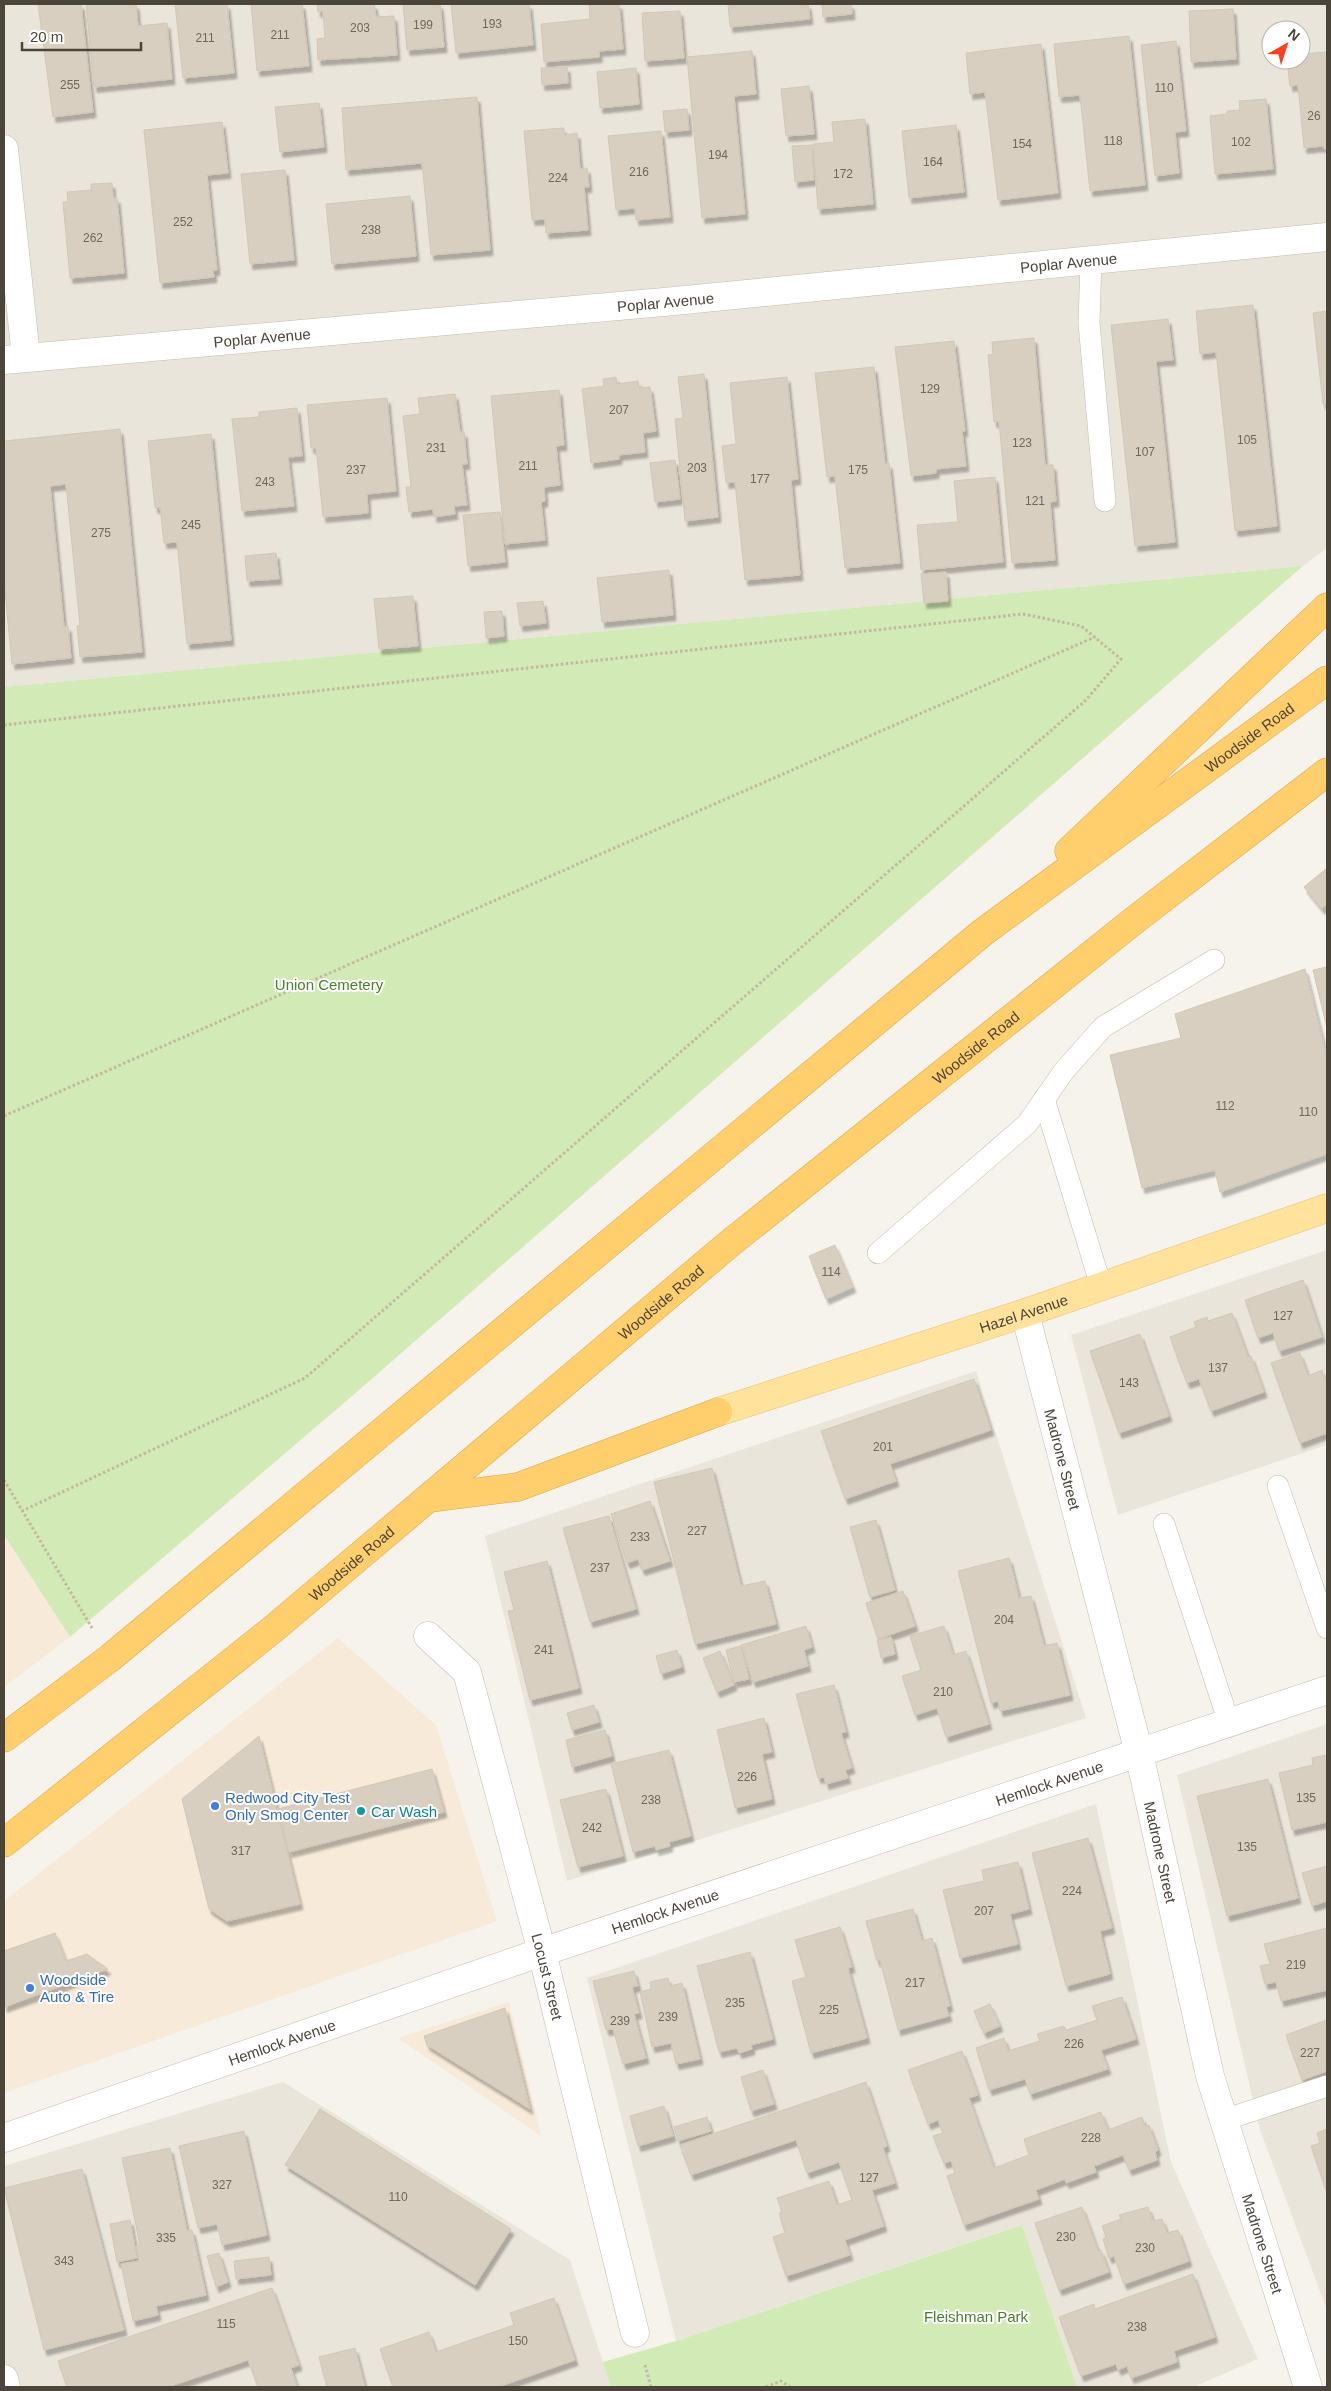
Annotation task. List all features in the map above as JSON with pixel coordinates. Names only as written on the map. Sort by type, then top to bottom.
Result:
[{"type":"highway","points":[[982,933],[1327,607]]},
{"type":"highway","name":"Woodside Road","points":[[4,1738],[110,1658],[982,933],[1327,680]]},
{"type":"highway","name":"Woodside Road","points":[[4,1843],[254,1645],[729,1244],[1136,919],[1327,772]]},
{"type":"highway","points":[[429,1498],[518,1487],[718,1412]]},
{"type":"main road","name":"Hazel Avenue","points":[[718,1412],[1025,1314],[1327,1208]]},
{"type":"street","points":[[4,149],[15,358]]},
{"type":"street","name":"Poplar Avenue","points":[[15,358],[664,302],[1327,237]]},
{"type":"street","name":"Madrone Street","points":[[1025,1314],[1139,1753],[1210,2076],[1304,2386]]},
{"type":"street","name":"Locust Street","points":[[428,1636],[467,1672],[542,1952],[635,2333]]},
{"type":"street","name":"Hemlock Avenue","points":[[4,2138],[542,1952],[1327,1690]]},
{"type":"street","points":[[4,2379],[6,2387]]},
{"type":"lane","points":[[1091,260],[1090,323],[1104,501]]},
{"type":"lane","points":[[878,1253],[1027,1124],[1064,1071],[1103,1027],[1214,960]]},
{"type":"lane","points":[[1044,1100],[1101,1286]]},
{"type":"lane","points":[[1278,1486],[1327,1628]]},
{"type":"lane","points":[[1164,1524],[1229,1723]]},
{"type":"lane","points":[[1224,2120],[1327,2086]]},
{"type":"path","points":[[4,725],[1024,614],[1080,626],[1121,659],[1085,701],[305,1378],[22,1511]]},
{"type":"path","points":[[4,1116],[1095,637]]},
{"type":"path","points":[[4,1480],[110,1658]]},
{"type":"path","points":[[766,2387],[781,2380],[790,2387]]},
{"type":"shaded area","points":[[4,4],[1327,4],[1327,548],[1303,566],[4,687]]},
{"type":"shaded area","points":[[1327,1250],[1327,1445],[1118,1515],[1071,1335]]},
{"type":"shaded area","points":[[976,1371],[1086,1718],[567,1881],[485,1536]]},
{"type":"shaded area","points":[[4,1535],[70,1637],[4,1687]]},
{"type":"shaded area","points":[[338,1638],[436,1725],[497,1921],[4,2093],[4,1901]]},
{"type":"shaded area","points":[[1327,1724],[1327,2310],[1260,2130],[1177,1775]]},
{"type":"shaded area","points":[[1096,1804],[1171,2162],[1258,2359],[1193,2387],[1077,2387],[1021,2225],[676,2341],[587,1978]]},
{"type":"shaded area","points":[[509,2002],[541,2136],[398,2038]]},
{"type":"shaded area","points":[[283,2082],[570,2260],[611,2387],[4,2387],[4,2166]]},
{"type":"green space","name":"Union Cemetery","points":[[1303,566],[351,1397],[70,1637],[4,1535],[4,687]]},
{"type":"green space","name":"Fleishman Park","points":[[1022,2225],[1077,2387],[611,2387],[603,2362],[676,2341]]},
{"type":"building","points":[[38,4],[81,4],[93,112],[53,117]]},
{"type":"building","points":[[86,4],[136,4],[138,26],[167,23],[172,79],[94,87]]},
{"type":"building","points":[[175,4],[227,4],[234,73],[183,78]]},
{"type":"building","points":[[251,4],[302,4],[309,66],[257,71]]},
{"type":"building","points":[[317,4],[374,4],[376,17],[394,16],[397,55],[318,60],[317,39],[325,38],[323,11],[318,12]]},
{"type":"building","points":[[403,4],[440,4],[444,47],[407,50]]},
{"type":"building","points":[[451,4],[529,4],[533,45],[456,53]]},
{"type":"building","points":[[589,4],[619,4],[623,49],[599,51],[599,57],[544,62],[541,24],[590,19]]},
{"type":"building","points":[[728,4],[808,4],[810,19],[730,27]]},
{"type":"building","points":[[822,4],[851,4],[852,14],[823,17]]},
{"type":"building","points":[[1233,9],[1236,59],[1191,62],[1189,11]]},
{"type":"building","points":[[680,11],[684,58],[645,61],[642,13]]},
{"type":"building","points":[[1129,36],[1145,185],[1090,191],[1080,95],[1059,97],[1054,44]]},
{"type":"building","points":[[1176,41],[1186,131],[1175,132],[1179,173],[1155,176],[1141,45]]},
{"type":"building","points":[[1041,44],[1058,193],[998,200],[985,92],[970,94],[966,53]]},
{"type":"building","points":[[752,51],[756,94],[734,96],[745,214],[702,218],[687,57]]},
{"type":"building","points":[[1327,52],[1327,149],[1324,149],[1323,146],[1304,148],[1298,85],[1290,86],[1288,70],[1311,70],[1311,53]]},
{"type":"building","points":[[567,67],[568,83],[542,85],[541,68]]},
{"type":"building","points":[[636,68],[639,104],[600,108],[597,72]]},
{"type":"building","points":[[809,86],[814,134],[786,136],[781,89]]},
{"type":"building","points":[[477,97],[490,250],[431,255],[422,163],[346,170],[342,108]]},
{"type":"building","points":[[1266,99],[1273,169],[1215,174],[1210,116],[1227,114],[1227,111],[1240,110],[1239,101]]},
{"type":"building","points":[[319,103],[324,147],[280,152],[275,107]]},
{"type":"building","points":[[687,109],[689,130],[665,132],[663,111]]},
{"type":"building","points":[[865,119],[873,204],[818,209],[813,144],[834,142],[832,122]]},
{"type":"building","points":[[222,122],[228,173],[207,175],[217,270],[213,270],[214,277],[160,283],[144,130]]},
{"type":"building","points":[[956,125],[964,192],[909,198],[902,131]]},
{"type":"building","points":[[564,128],[564,135],[577,133],[580,169],[587,168],[589,187],[584,187],[588,230],[546,233],[545,219],[532,220],[524,131]]},
{"type":"building","points":[[661,131],[670,217],[636,220],[635,208],[616,210],[608,136]]},
{"type":"building","points":[[812,145],[814,180],[795,182],[792,146]]},
{"type":"building","points":[[285,170],[294,260],[250,264],[241,174]]},
{"type":"building","points":[[112,183],[113,198],[117,198],[124,273],[70,278],[63,202],[68,202],[67,192],[91,190],[91,184]]},
{"type":"building","points":[[410,196],[416,256],[332,264],[326,204]]},
{"type":"building","points":[[1253,305],[1277,526],[1235,531],[1216,352],[1200,354],[1196,311]]},
{"type":"building","points":[[1327,311],[1327,404],[1323,404],[1313,313]]},
{"type":"building","points":[[1168,319],[1173,360],[1156,361],[1175,542],[1135,546],[1111,325]]},
{"type":"building","points":[[1034,338],[1045,465],[1053,465],[1056,501],[1050,502],[1055,560],[1012,563],[999,421],[994,422],[988,355],[993,354],[992,342]]},
{"type":"building","points":[[954,341],[965,431],[962,431],[966,466],[936,469],[936,473],[911,476],[895,347]]},
{"type":"building","points":[[874,367],[885,464],[889,463],[900,563],[845,568],[835,476],[827,477],[815,373]]},
{"type":"building","points":[[704,374],[718,517],[685,521],[675,419],[683,418],[678,377]]},
{"type":"building","points":[[616,377],[617,384],[638,381],[639,388],[650,387],[656,431],[643,433],[645,452],[619,455],[619,459],[591,463],[582,389],[604,386],[603,379]]},
{"type":"building","points":[[787,377],[798,479],[791,480],[800,575],[745,580],[735,482],[726,483],[722,446],[736,444],[730,383]]},
{"type":"building","points":[[559,390],[564,445],[556,446],[560,485],[544,487],[545,501],[541,502],[545,540],[505,544],[491,396]]},
{"type":"building","points":[[455,394],[460,432],[464,432],[467,464],[462,464],[467,505],[454,506],[455,514],[434,517],[433,509],[409,512],[406,487],[411,487],[403,416],[420,414],[418,398]]},
{"type":"building","points":[[387,398],[396,491],[367,494],[368,513],[323,517],[316,448],[311,448],[307,405]]},
{"type":"building","points":[[297,408],[302,456],[288,457],[294,506],[242,511],[232,419],[259,417],[259,412]]},
{"type":"building","points":[[120,429],[142,652],[80,657],[77,626],[80,625],[66,484],[50,486],[64,627],[68,626],[71,658],[12,664],[4,580],[4,441]]},
{"type":"building","points":[[211,434],[231,640],[187,644],[177,542],[164,543],[160,507],[155,508],[148,441]]},
{"type":"building","points":[[675,460],[680,499],[655,502],[650,463]]},
{"type":"building","points":[[995,477],[1003,562],[921,570],[917,525],[958,522],[954,481]]},
{"type":"building","points":[[500,512],[505,562],[468,566],[463,515]]},
{"type":"building","points":[[276,553],[279,579],[247,581],[245,556]]},
{"type":"building","points":[[669,570],[673,615],[602,622],[597,578]]},
{"type":"building","points":[[946,572],[948,601],[924,603],[921,574]]},
{"type":"building","points":[[413,596],[418,646],[379,649],[374,599]]},
{"type":"building","points":[[543,601],[546,623],[520,626],[517,603]]},
{"type":"building","points":[[502,611],[504,636],[486,638],[484,612]]},
{"type":"building","points":[[1327,868],[1327,904],[1322,909],[1304,887]]},
{"type":"building","points":[[1327,967],[1327,1028],[1313,970]]},
{"type":"building","points":[[1305,969],[1327,1058],[1327,1154],[1220,1192],[1215,1170],[1142,1188],[1110,1055],[1181,1038],[1175,1014]]},
{"type":"building","points":[[835,1245],[853,1287],[826,1299],[809,1256]]},
{"type":"building","points":[[1303,1280],[1322,1337],[1279,1351],[1273,1333],[1258,1338],[1245,1300]]},
{"type":"building","points":[[1232,1313],[1248,1357],[1251,1356],[1264,1392],[1211,1411],[1199,1379],[1187,1383],[1170,1337],[1196,1327],[1194,1322],[1207,1317],[1208,1321]]},
{"type":"building","points":[[1140,1334],[1169,1416],[1119,1433],[1090,1351]]},
{"type":"building","points":[[1300,1353],[1308,1376],[1322,1370],[1327,1384],[1327,1433],[1300,1443],[1271,1363]]},
{"type":"building","points":[[974,1379],[991,1430],[890,1464],[896,1481],[845,1499],[821,1431]]},
{"type":"building","points":[[712,1468],[741,1586],[765,1581],[776,1624],[695,1644],[654,1482]]},
{"type":"building","points":[[650,1501],[670,1561],[642,1570],[638,1559],[627,1563],[611,1514]]},
{"type":"building","points":[[609,1516],[636,1609],[590,1622],[563,1528]]},
{"type":"building","points":[[876,1520],[895,1590],[870,1597],[850,1527]]},
{"type":"building","points":[[1009,1558],[1019,1598],[1031,1596],[1044,1646],[1057,1643],[1070,1695],[1000,1711],[998,1701],[991,1703],[958,1571]]},
{"type":"building","points":[[547,1561],[579,1688],[530,1700],[508,1611],[514,1610],[504,1572]]},
{"type":"building","points":[[903,1591],[915,1626],[878,1639],[866,1603]]},
{"type":"building","points":[[806,1626],[812,1647],[804,1650],[808,1666],[753,1682],[741,1645]]},
{"type":"building","points":[[944,1626],[953,1655],[966,1651],[989,1724],[946,1737],[937,1708],[915,1715],[902,1676],[921,1670],[910,1636]]},
{"type":"building","points":[[891,1637],[895,1654],[881,1658],[877,1640]]},
{"type":"building","points":[[741,1646],[749,1679],[734,1682],[726,1650]]},
{"type":"building","points":[[677,1650],[682,1667],[661,1674],[656,1656]]},
{"type":"building","points":[[720,1651],[734,1685],[717,1692],[703,1658]]},
{"type":"building","points":[[834,1685],[846,1732],[841,1733],[852,1768],[845,1770],[848,1778],[826,1784],[824,1777],[818,1778],[796,1694]]},
{"type":"building","points":[[594,1705],[599,1722],[572,1730],[567,1713]]},
{"type":"building","points":[[764,1718],[772,1752],[762,1754],[772,1799],[735,1808],[717,1730]]},
{"type":"building","points":[[605,1730],[612,1756],[572,1767],[566,1740]]},
{"type":"building","points":[[259,1736],[300,1904],[227,1921],[209,1909],[182,1799]]},
{"type":"building","points":[[669,1750],[691,1836],[669,1842],[670,1846],[656,1850],[655,1846],[633,1852],[611,1764]]},
{"type":"building","points":[[1327,1755],[1327,1822],[1292,1830],[1279,1773],[1313,1765],[1312,1758]]},
{"type":"building","name":"Car Wash","points":[[432,1769],[444,1812],[289,1852],[278,1809]]},
{"type":"building","points":[[1268,1779],[1298,1898],[1227,1916],[1197,1796]]},
{"type":"building","points":[[606,1789],[623,1856],[578,1867],[560,1800]]},
{"type":"building","points":[[1088,1838],[1112,1928],[1100,1931],[1110,1974],[1066,1986],[1032,1853]]},
{"type":"building","points":[[1018,1862],[1029,1909],[1010,1914],[1018,1944],[960,1958],[943,1890],[984,1881],[982,1870]]},
{"type":"building","points":[[1327,1866],[1327,1901],[1312,1906],[1302,1873]]},
{"type":"building","points":[[913,1909],[922,1941],[932,1938],[950,2006],[946,2007],[949,2016],[898,2030],[880,1960],[877,1961],[866,1921]]},
{"type":"building","points":[[840,1927],[852,1967],[848,1968],[867,2038],[811,2053],[792,1981],[806,1977],[795,1940]]},
{"type":"building","points":[[1327,1928],[1327,1990],[1281,2001],[1276,1982],[1265,1984],[1260,1966],[1270,1964],[1264,1944]]},
{"type":"building","name":"Woodside Auto & Tire","points":[[55,1933],[66,1961],[87,1954],[108,1969],[4,2007],[4,1951]]},
{"type":"building","points":[[750,1952],[773,2039],[751,2045],[752,2049],[739,2053],[737,2048],[719,2052],[697,1966]]},
{"type":"building","points":[[634,1971],[638,1986],[632,1987],[639,2013],[634,2014],[646,2058],[623,2064],[613,2029],[606,2030],[593,1981]]},
{"type":"building","points":[[668,1978],[670,1986],[682,1983],[700,2059],[676,2064],[671,2043],[652,2047],[640,1992],[651,1989],[650,1982]]},
{"type":"building","points":[[1122,1997],[1136,2039],[1101,2050],[1108,2069],[1030,2094],[1025,2079],[989,2090],[976,2048],[1004,2038],[1008,2051],[1040,2041],[1037,2034],[1064,2026],[1066,2030],[1097,2020],[1092,2006]]},
{"type":"building","points":[[990,2004],[1000,2026],[984,2033],[974,2011]]},
{"type":"building","points":[[505,2008],[530,2109],[427,2045],[424,2036]]},
{"type":"building","points":[[1327,2020],[1327,2071],[1302,2080],[1286,2035]]},
{"type":"building","points":[[962,2051],[978,2095],[969,2098],[994,2168],[1029,2155],[1024,2139],[1101,2112],[1108,2130],[1142,2117],[1145,2126],[1149,2125],[1158,2150],[1155,2152],[1157,2160],[1129,2170],[1123,2155],[1094,2166],[1096,2172],[1066,2183],[1065,2179],[1036,2190],[1039,2199],[964,2225],[947,2176],[955,2173],[951,2161],[944,2163],[933,2136],[943,2133],[938,2120],[928,2124],[908,2070]]},
{"type":"building","points":[[763,2070],[774,2104],[751,2111],[741,2077]]},
{"type":"building","points":[[866,2082],[887,2146],[883,2148],[895,2183],[872,2190],[884,2226],[845,2240],[850,2255],[786,2276],[773,2237],[785,2233],[779,2213],[782,2212],[777,2198],[829,2181],[837,2205],[852,2200],[839,2162],[807,2173],[796,2140],[691,2175],[680,2145]]},
{"type":"building","points":[[664,2106],[673,2136],[638,2146],[630,2116]]},
{"type":"building","points":[[320,2109],[511,2229],[475,2285],[285,2165]]},
{"type":"building","points":[[707,2117],[711,2131],[678,2141],[674,2127]]},
{"type":"building","points":[[1327,2129],[1326,2190],[1311,2146],[1320,2143],[1317,2133]]},
{"type":"building","points":[[244,2131],[267,2235],[222,2245],[217,2224],[198,2228],[179,2146]]},
{"type":"building","points":[[170,2148],[187,2231],[192,2230],[206,2295],[156,2306],[158,2315],[133,2321],[121,2264],[139,2261],[136,2246],[140,2245],[122,2158]]},
{"type":"building","points":[[82,2169],[124,2330],[44,2350],[4,2188]]},
{"type":"building","points":[[1082,2207],[1098,2251],[1101,2250],[1109,2272],[1059,2290],[1035,2223]]},
{"type":"building","points":[[1148,2207],[1153,2221],[1162,2219],[1167,2233],[1178,2230],[1189,2261],[1124,2284],[1114,2256],[1109,2258],[1103,2239],[1106,2237],[1102,2226],[1121,2219],[1119,2215]]},
{"type":"building","points":[[130,2220],[137,2258],[117,2262],[110,2224]]},
{"type":"building","points":[[219,2253],[228,2282],[216,2287],[207,2256]]},
{"type":"building","points":[[269,2257],[271,2275],[236,2279],[234,2261]]},
{"type":"building","points":[[1193,2274],[1215,2337],[1174,2351],[1177,2362],[1131,2378],[1127,2366],[1118,2370],[1116,2364],[1081,2376],[1059,2317],[1094,2304],[1095,2309]]},
{"type":"building","points":[[272,2288],[299,2365],[291,2368],[297,2387],[258,2387],[248,2360],[168,2387],[67,2387],[58,2361]]},
{"type":"building","points":[[554,2298],[575,2360],[498,2387],[393,2387],[380,2349],[429,2332],[436,2352],[514,2325],[510,2313]]},
{"type":"building","points":[[355,2348],[365,2387],[327,2387],[319,2357]]},
{"type":"place","name":"Redwood City Test Only Smog Center","points":[[215,1806]]},
{"type":"place","name":"Car Wash","points":[[361,1811]]},
{"type":"place","name":"Woodside Auto & Tire","points":[[30,1988]]}]
